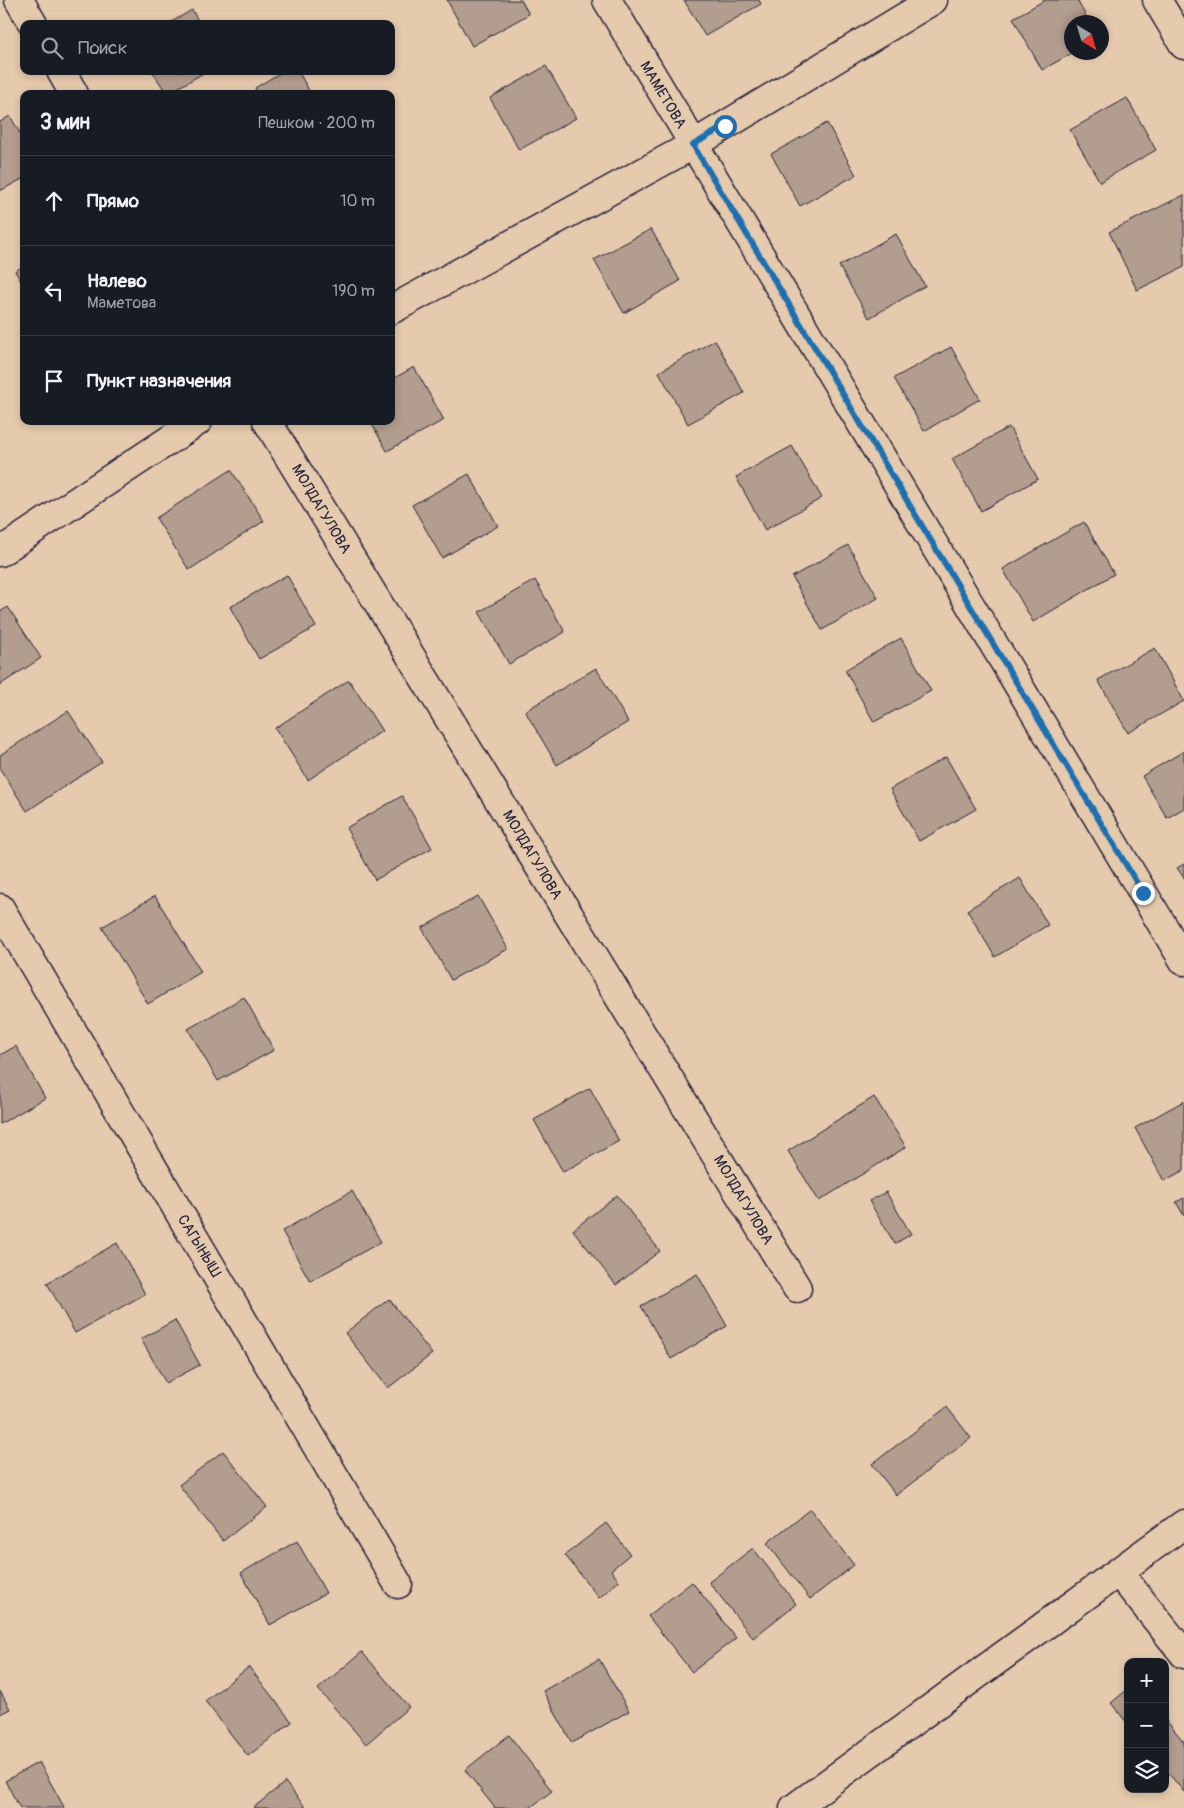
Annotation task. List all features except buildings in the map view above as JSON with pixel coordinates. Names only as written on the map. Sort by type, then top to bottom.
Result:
[{"type":"street","points":[[19,0],[31,20]]},
{"type":"street","name":"МАМЕТОВА","points":[[607,0],[1184,961]]},
{"type":"street","points":[[395,308],[693,145],[933,0]]},
{"type":"street","points":[[1157,0],[1184,45]]},
{"type":"street","points":[[63,75],[72,90]]},
{"type":"street","points":[[0,552],[192,425]]},
{"type":"street","name":"МОЛДАГУЛОВА","points":[[269,425],[796,1288]]},
{"type":"street","name":"САГЫНЫШ","points":[[0,908],[398,1584]]},
{"type":"street","points":[[794,1808],[1184,1524]]},
{"type":"street","points":[[1119,1573],[1184,1654]]},
{"type":"route","points":[[725,126],[693,145],[1143,893]]}]
